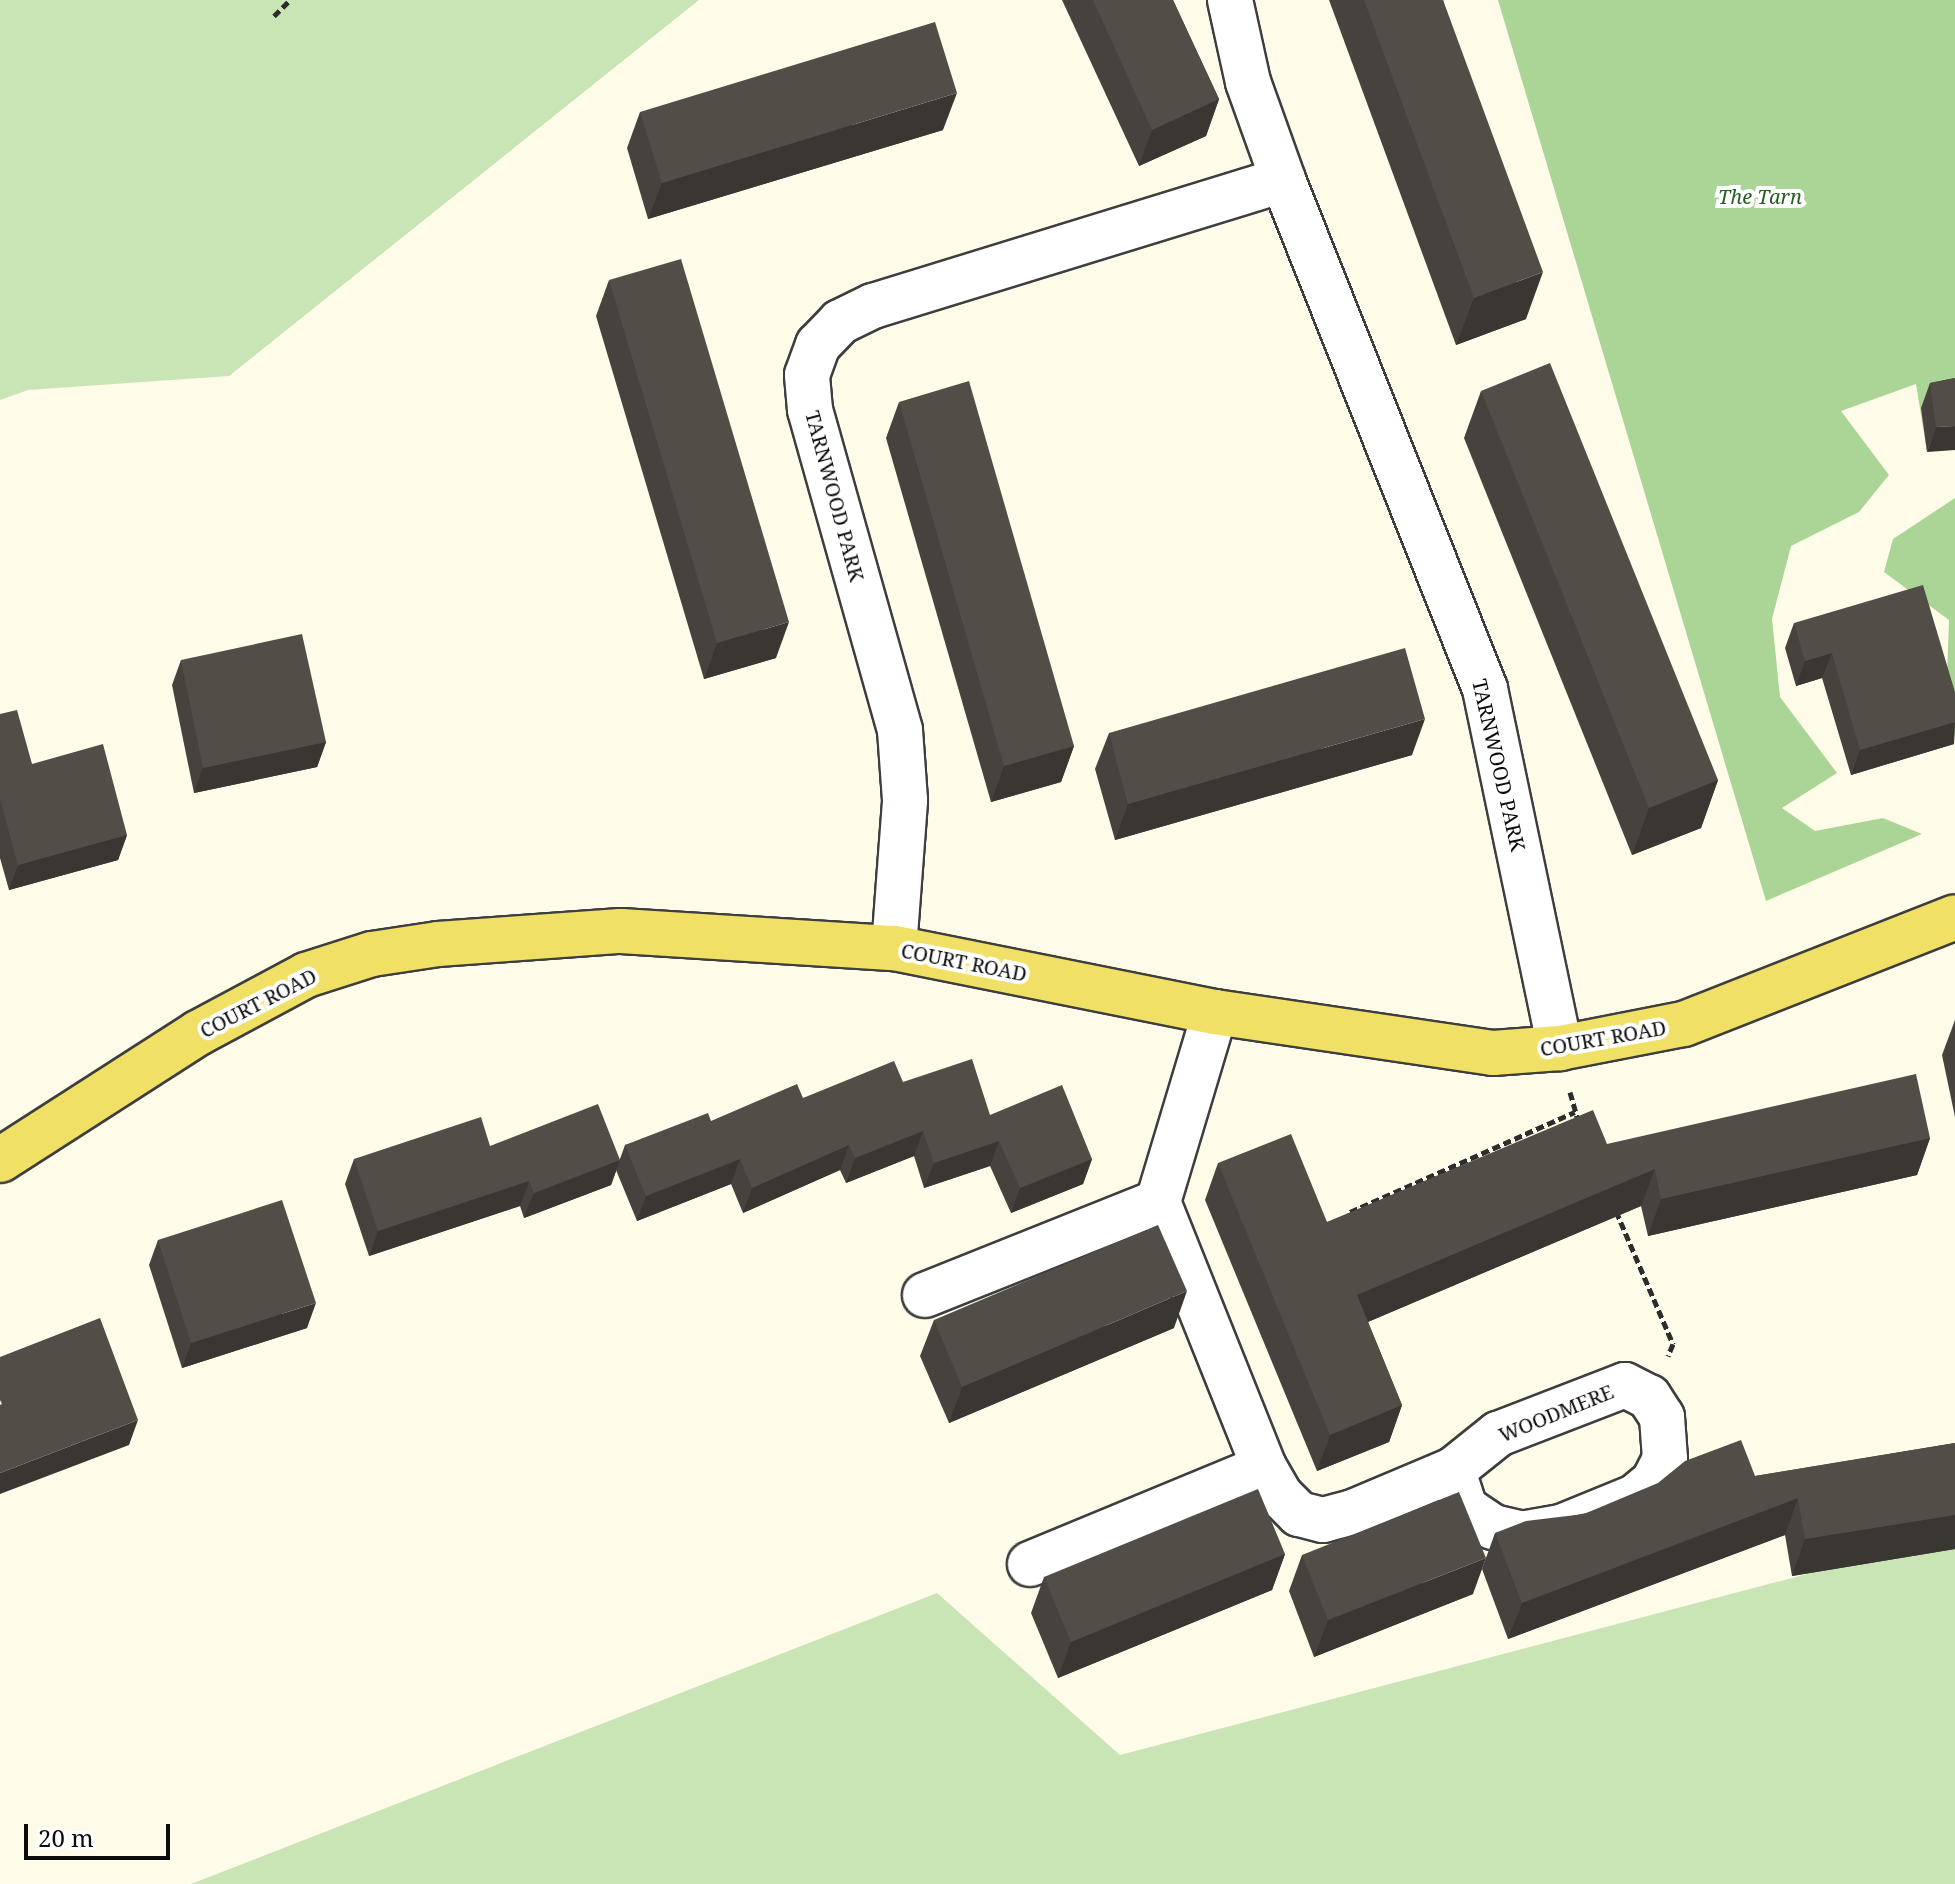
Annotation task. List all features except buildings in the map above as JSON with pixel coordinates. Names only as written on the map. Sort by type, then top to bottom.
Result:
[{"type":"main road","name":"COURT ROAD","points":[[0,1160],[254,1002],[306,975],[372,954],[531,935],[621,931],[894,948],[1215,1012],[1493,1053],[1560,1048],[1684,1024],[1955,917]]},
{"type":"street","name":"TARNWOOD PARK","points":[[1230,0],[1248,82],[1283,180],[1485,689],[1560,1048]]},
{"type":"street","name":"TARNWOOD PARK","points":[[894,948],[905,800],[900,730],[810,410],[807,375],[818,345],[840,322],[873,306],[1283,180]]},
{"type":"street","points":[[925,1295],[1158,1202],[1215,1012]]},
{"type":"street","name":"WOODMERE","points":[[1158,1202],[1264,1467],[1280,1495],[1299,1514],[1323,1520],[1453,1470],[1498,1434],[1625,1385],[1649,1397],[1662,1417],[1665,1459],[1654,1481],[1610,1509],[1561,1527],[1509,1533],[1465,1508],[1453,1470]]},
{"type":"street","points":[[1030,1564],[1264,1467]]},
{"type":"path","points":[[274,16],[290,0]]},
{"type":"path","points":[[1560,1048],[1581,1127]]},
{"type":"path","points":[[1350,1212],[1575,1112]]},
{"type":"path","points":[[1612,1199],[1673,1344]]},
{"type":"green space","points":[[0,0],[699,0],[229,376],[28,390],[0,400]]},
{"type":"green space","name":"The Tarn","points":[[1498,0],[1955,0],[1955,448],[1927,452],[1916,384],[1841,411],[1889,475],[1859,512],[1791,546],[1772,619],[1780,697],[1837,773],[1782,808],[1815,831],[1883,818],[1922,834],[1766,901]]},
{"type":"green space","points":[[1955,498],[1955,737],[1946,704],[1949,620],[1884,572],[1893,539]]},
{"type":"green space","points":[[1955,1535],[1955,1884],[191,1884],[937,1593],[1120,1755]]}]
